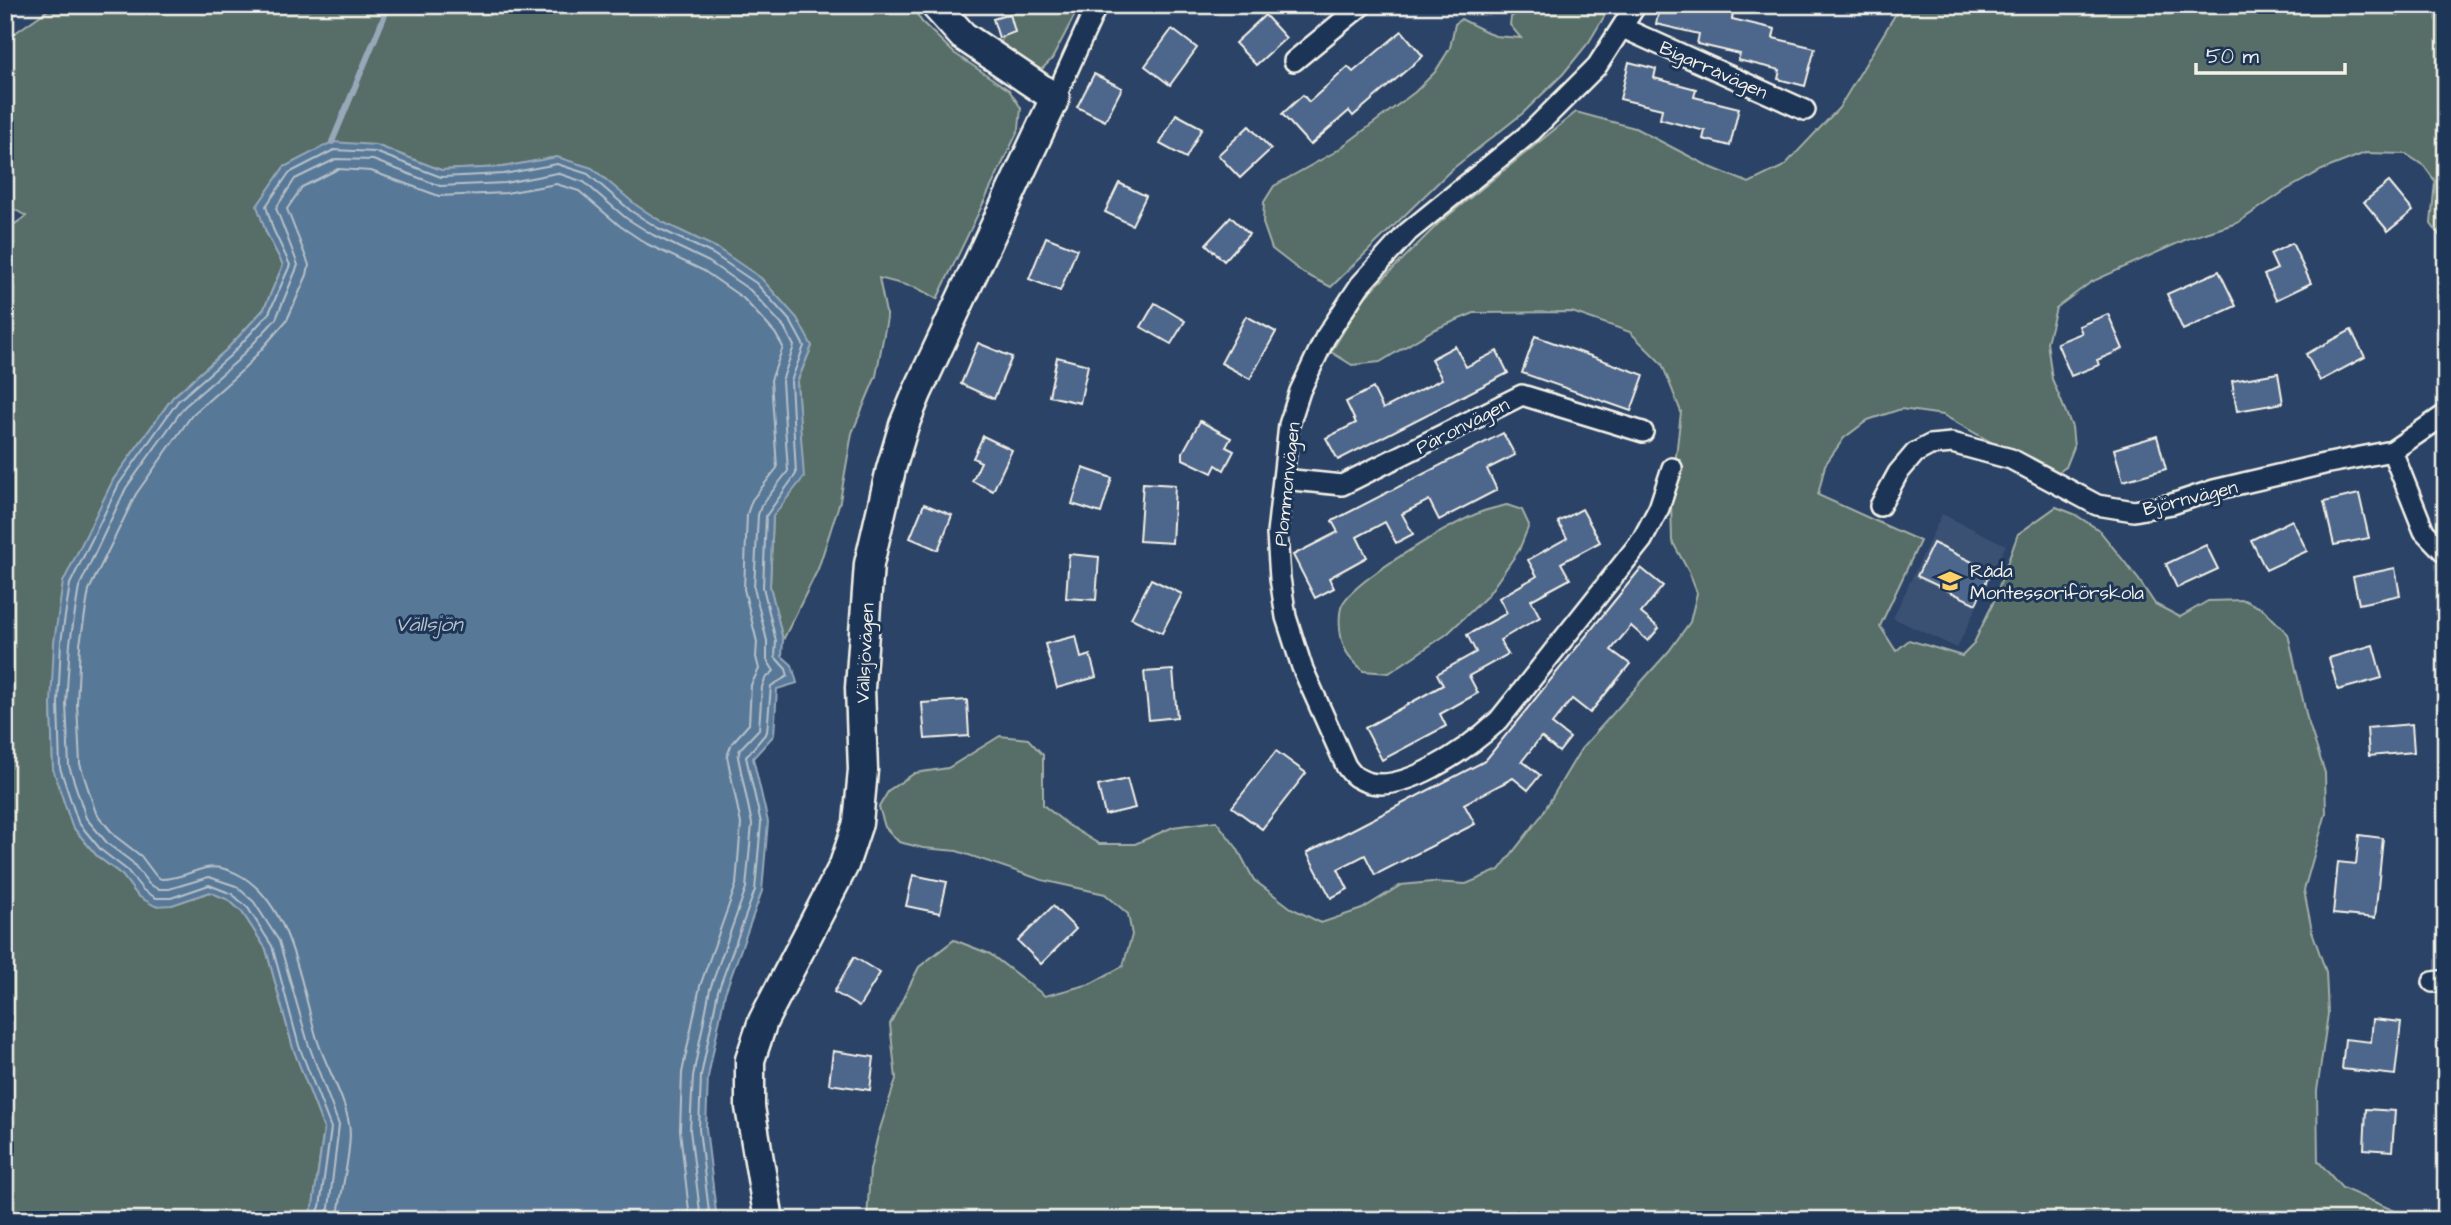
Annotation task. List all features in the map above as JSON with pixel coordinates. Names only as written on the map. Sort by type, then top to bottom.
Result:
[{"type":"street","points":[[935,5],[963,36],[1055,98]]},
{"type":"street","name":"Vällsjövägen","points":[[769,1220],[750,1107],[750,1060],[763,1021],[844,865],[858,823],[863,770],[860,688],[869,565],[891,468],[917,393],[1097,5]]},
{"type":"street","points":[[1294,61],[1362,5]]},
{"type":"street","name":"Plommonvägen","points":[[1636,5],[1597,66],[1531,132],[1408,232],[1360,285],[1325,338],[1300,391],[1289,425],[1277,534],[1280,578],[1286,617],[1303,667],[1346,766],[1357,778],[1376,785],[1392,784],[1420,774],[1473,744],[1499,720],[1642,540],[1659,508],[1672,468]]},
{"type":"street","name":"Bigarråvägen","points":[[1623,29],[1805,110]]},
{"type":"street","name":"Päronvägen","points":[[1283,480],[1342,485],[1522,395],[1643,432]]},
{"type":"street","name":"Björnvägen","points":[[1880,506],[1898,473],[1915,453],[1930,445],[1952,443],[2011,459],[2097,505],[2134,511],[2172,504],[2214,490],[2324,464],[2392,451],[2446,414]]},
{"type":"street","points":[[2392,451],[2424,531],[2446,554]]},
{"type":"shaded area","name":"Råda Montessoriförskola","points":[[1942,514],[2006,545],[1957,648],[1893,618]]},
{"type":"green space","points":[[55,5],[911,5],[922,22],[954,53],[1009,90],[1021,108],[1019,129],[937,299],[917,288],[879,278],[887,318],[876,376],[852,433],[840,501],[818,569],[783,640],[770,586],[773,516],[803,477],[797,382],[812,346],[717,248],[662,222],[557,157],[503,167],[441,170],[376,145],[284,167],[258,206],[266,232],[283,265],[264,309],[226,350],[173,397],[113,480],[51,704],[53,768],[72,826],[97,856],[122,875],[138,896],[172,905],[210,892],[229,900],[242,912],[266,949],[293,1048],[324,1129],[313,1206],[305,1220],[5,1220],[5,231],[26,216],[5,204],[5,40]]},
{"type":"green space","points":[[1003,5],[1080,5],[1052,59],[1039,72],[1001,51]]},
{"type":"green space","points":[[1530,5],[1611,5],[1589,42],[1563,74],[1523,113],[1451,170],[1331,287],[1303,273],[1272,249],[1263,223],[1264,202],[1274,186],[1335,152],[1415,92],[1435,72],[1450,48],[1455,24],[1461,19],[1495,36],[1521,38],[1510,25],[1511,17]]},
{"type":"green space","points":[[1901,5],[2446,5],[2446,244],[2431,224],[2435,181],[2424,166],[2406,154],[2365,153],[2322,170],[2237,223],[2187,239],[2091,282],[2056,308],[2047,342],[2052,379],[2072,427],[2074,447],[2066,467],[2057,473],[2035,467],[1943,415],[1901,409],[1868,420],[1844,438],[1825,465],[1818,495],[1920,541],[1880,626],[1896,651],[1909,640],[1962,656],[1973,645],[1993,603],[2018,534],[2056,507],[2074,514],[2099,530],[2155,604],[2180,617],[2208,601],[2244,600],[2263,609],[2288,634],[2307,718],[2325,773],[2326,813],[2304,890],[2312,931],[2326,972],[2328,1014],[2317,1091],[2318,1161],[2342,1188],[2395,1211],[2440,1220],[867,1220],[870,1170],[896,1079],[890,1024],[919,967],[954,940],[990,954],[1045,996],[1090,984],[1123,966],[1132,935],[1128,914],[1105,894],[1042,880],[957,851],[923,848],[899,842],[885,827],[879,807],[889,790],[915,773],[948,768],[1000,736],[1028,739],[1043,755],[1043,805],[1068,825],[1099,844],[1135,844],[1173,827],[1216,821],[1237,848],[1254,880],[1291,908],[1321,923],[1362,909],[1401,885],[1432,882],[1466,884],[1499,870],[1541,816],[1581,749],[1669,651],[1690,622],[1697,593],[1672,541],[1671,500],[1681,412],[1662,364],[1630,332],[1572,312],[1474,313],[1433,330],[1380,362],[1352,365],[1331,352],[1364,298],[1439,223],[1576,112],[1635,128],[1710,167],[1749,183],[1784,166],[1839,108]]},
{"type":"green space","points":[[1507,505],[1522,510],[1529,525],[1519,550],[1487,596],[1447,634],[1389,673],[1363,671],[1347,654],[1341,636],[1340,613],[1348,597],[1381,569],[1426,540],[1481,512]]},
{"type":"water","name":"Vällsjön","points":[[332,142],[376,145],[441,170],[503,167],[557,157],[592,168],[636,205],[662,222],[717,248],[761,278],[797,318],[812,346],[797,382],[804,477],[773,516],[770,586],[783,640],[782,656],[792,665],[797,683],[777,689],[774,735],[753,758],[768,822],[762,891],[725,993],[708,1077],[706,1128],[717,1220],[305,1220],[313,1206],[324,1129],[293,1048],[266,949],[242,912],[229,900],[210,892],[172,905],[155,906],[138,896],[122,875],[97,856],[72,826],[53,769],[51,704],[54,642],[63,582],[113,480],[173,397],[226,350],[264,309],[283,265],[266,232],[257,206],[284,167]]},
{"type":"building","points":[[1660,5],[1703,5],[1733,13],[1732,19],[1775,29],[1773,38],[1815,48],[1805,86],[1778,79],[1780,70],[1738,60],[1740,54],[1697,44],[1699,34],[1656,24]]},
{"type":"building","points":[[1010,14],[1015,32],[999,38],[993,19]]},
{"type":"building","points":[[1265,15],[1286,38],[1256,65],[1235,43]]},
{"type":"building","points":[[1172,29],[1197,48],[1170,85],[1145,66]]},
{"type":"building","points":[[1402,31],[1423,56],[1353,116],[1349,111],[1310,145],[1282,114],[1303,95],[1309,102],[1348,67],[1353,72]]},
{"type":"building","points":[[1629,62],[1656,69],[1654,78],[1696,89],[1694,97],[1739,108],[1730,146],[1703,139],[1705,131],[1660,119],[1662,109],[1620,99]]},
{"type":"building","points":[[1094,74],[1122,88],[1105,121],[1077,107]]},
{"type":"building","points":[[1176,114],[1202,128],[1186,158],[1160,144]]},
{"type":"building","points":[[1249,126],[1271,149],[1240,178],[1218,155]]},
{"type":"building","points":[[2389,182],[2413,211],[2388,231],[2364,202]]},
{"type":"building","points":[[1119,183],[1146,196],[1132,225],[1105,212]]},
{"type":"building","points":[[1231,217],[1249,234],[1224,261],[1206,244]]},
{"type":"building","points":[[1046,237],[1077,249],[1060,291],[1029,279]]},
{"type":"building","points":[[2292,243],[2311,283],[2276,300],[2264,275],[2277,269],[2270,254]]},
{"type":"building","points":[[2219,271],[2236,306],[2183,330],[2167,294]]},
{"type":"building","points":[[1155,303],[1185,321],[1171,344],[1141,327]]},
{"type":"building","points":[[2108,314],[2123,349],[2097,360],[2099,365],[2071,376],[2057,343],[2082,333],[2079,326]]},
{"type":"building","points":[[1246,316],[1276,332],[1250,379],[1221,363]]},
{"type":"building","points":[[2351,330],[2365,357],[2320,381],[2306,354]]},
{"type":"building","points":[[1535,336],[1644,375],[1631,411],[1522,373]]},
{"type":"building","points":[[978,343],[1012,357],[994,399],[961,384]]},
{"type":"building","points":[[1455,346],[1466,367],[1497,351],[1508,373],[1338,460],[1326,438],[1356,423],[1346,402],[1373,388],[1383,409],[1442,379],[1431,359]]},
{"type":"building","points":[[1057,357],[1088,365],[1080,403],[1049,396]]},
{"type":"building","points":[[2278,373],[2283,403],[2237,411],[2232,381]]},
{"type":"building","points":[[1200,421],[1231,438],[1226,447],[1234,451],[1224,470],[1216,465],[1212,473],[1183,459],[1183,452]]},
{"type":"building","points":[[1503,433],[1515,455],[1487,469],[1497,490],[1439,520],[1429,500],[1402,514],[1413,534],[1396,543],[1385,522],[1357,537],[1367,557],[1329,578],[1334,588],[1315,598],[1293,555],[1338,532],[1332,521]]},
{"type":"building","points":[[983,436],[1012,450],[993,491],[972,481],[981,462],[973,458]]},
{"type":"building","points":[[2157,436],[2166,469],[2123,481],[2114,449]]},
{"type":"building","points":[[1083,468],[1112,478],[1101,513],[1072,504]]},
{"type":"building","points":[[1143,483],[1175,485],[1172,543],[1139,541]]},
{"type":"building","points":[[2359,494],[2369,538],[2334,545],[2324,502]]},
{"type":"building","points":[[924,504],[952,515],[938,550],[910,538]]},
{"type":"building","points":[[1582,509],[1600,542],[1561,563],[1570,579],[1531,600],[1540,617],[1500,640],[1508,654],[1469,676],[1478,693],[1440,714],[1446,726],[1382,760],[1365,728],[1443,685],[1437,674],[1476,652],[1467,635],[1507,613],[1499,598],[1537,576],[1528,560],[1567,538],[1558,522]]},
{"type":"building","points":[[2292,520],[2307,551],[2266,570],[2251,540]]},
{"type":"building","points":[[1933,543],[1991,571],[1976,604],[1917,576]]},
{"type":"building","points":[[2206,545],[2218,569],[2177,588],[2166,564]]},
{"type":"building","points":[[1069,554],[1099,557],[1096,600],[1066,598]]},
{"type":"building","points":[[1641,568],[1663,586],[1641,613],[1659,628],[1648,641],[1631,626],[1611,650],[1630,664],[1590,713],[1572,699],[1552,724],[1570,738],[1559,752],[1541,737],[1522,761],[1540,775],[1528,790],[1513,778],[1464,804],[1475,824],[1375,875],[1365,855],[1338,869],[1348,889],[1331,898],[1307,853],[1485,761]]},
{"type":"building","points":[[2395,568],[2400,595],[2359,604],[2353,577]]},
{"type":"building","points":[[1151,579],[1182,594],[1162,633],[1131,618]]},
{"type":"building","points":[[1076,636],[1081,658],[1090,655],[1096,677],[1057,688],[1045,644]]},
{"type":"building","points":[[2373,645],[2382,678],[2338,690],[2329,658]]},
{"type":"building","points":[[1173,670],[1177,717],[1149,720],[1144,672]]},
{"type":"building","points":[[967,700],[969,736],[925,739],[922,703]]},
{"type":"building","points":[[2412,724],[2414,752],[2369,756],[2367,728]]},
{"type":"building","points":[[1276,751],[1306,773],[1262,829],[1232,807]]},
{"type":"building","points":[[1127,779],[1135,808],[1105,815],[1098,786]]},
{"type":"building","points":[[2359,835],[2383,838],[2375,918],[2333,914],[2338,862],[2356,864]]},
{"type":"building","points":[[913,875],[947,882],[940,913],[906,906]]},
{"type":"building","points":[[1053,906],[1076,929],[1041,964],[1018,941]]},
{"type":"building","points":[[854,957],[880,973],[859,1007],[834,992]]},
{"type":"building","points":[[2373,1019],[2401,1022],[2395,1075],[2342,1069],[2345,1039],[2371,1042]]},
{"type":"building","points":[[833,1051],[874,1057],[870,1090],[829,1084]]},
{"type":"building","points":[[2366,1109],[2395,1111],[2392,1151],[2364,1149]]},
{"type":"waterway","points":[[332,142],[389,5]]},
{"type":"place","name":"Råda Montessoriförskola","points":[[1950,581]]}]
